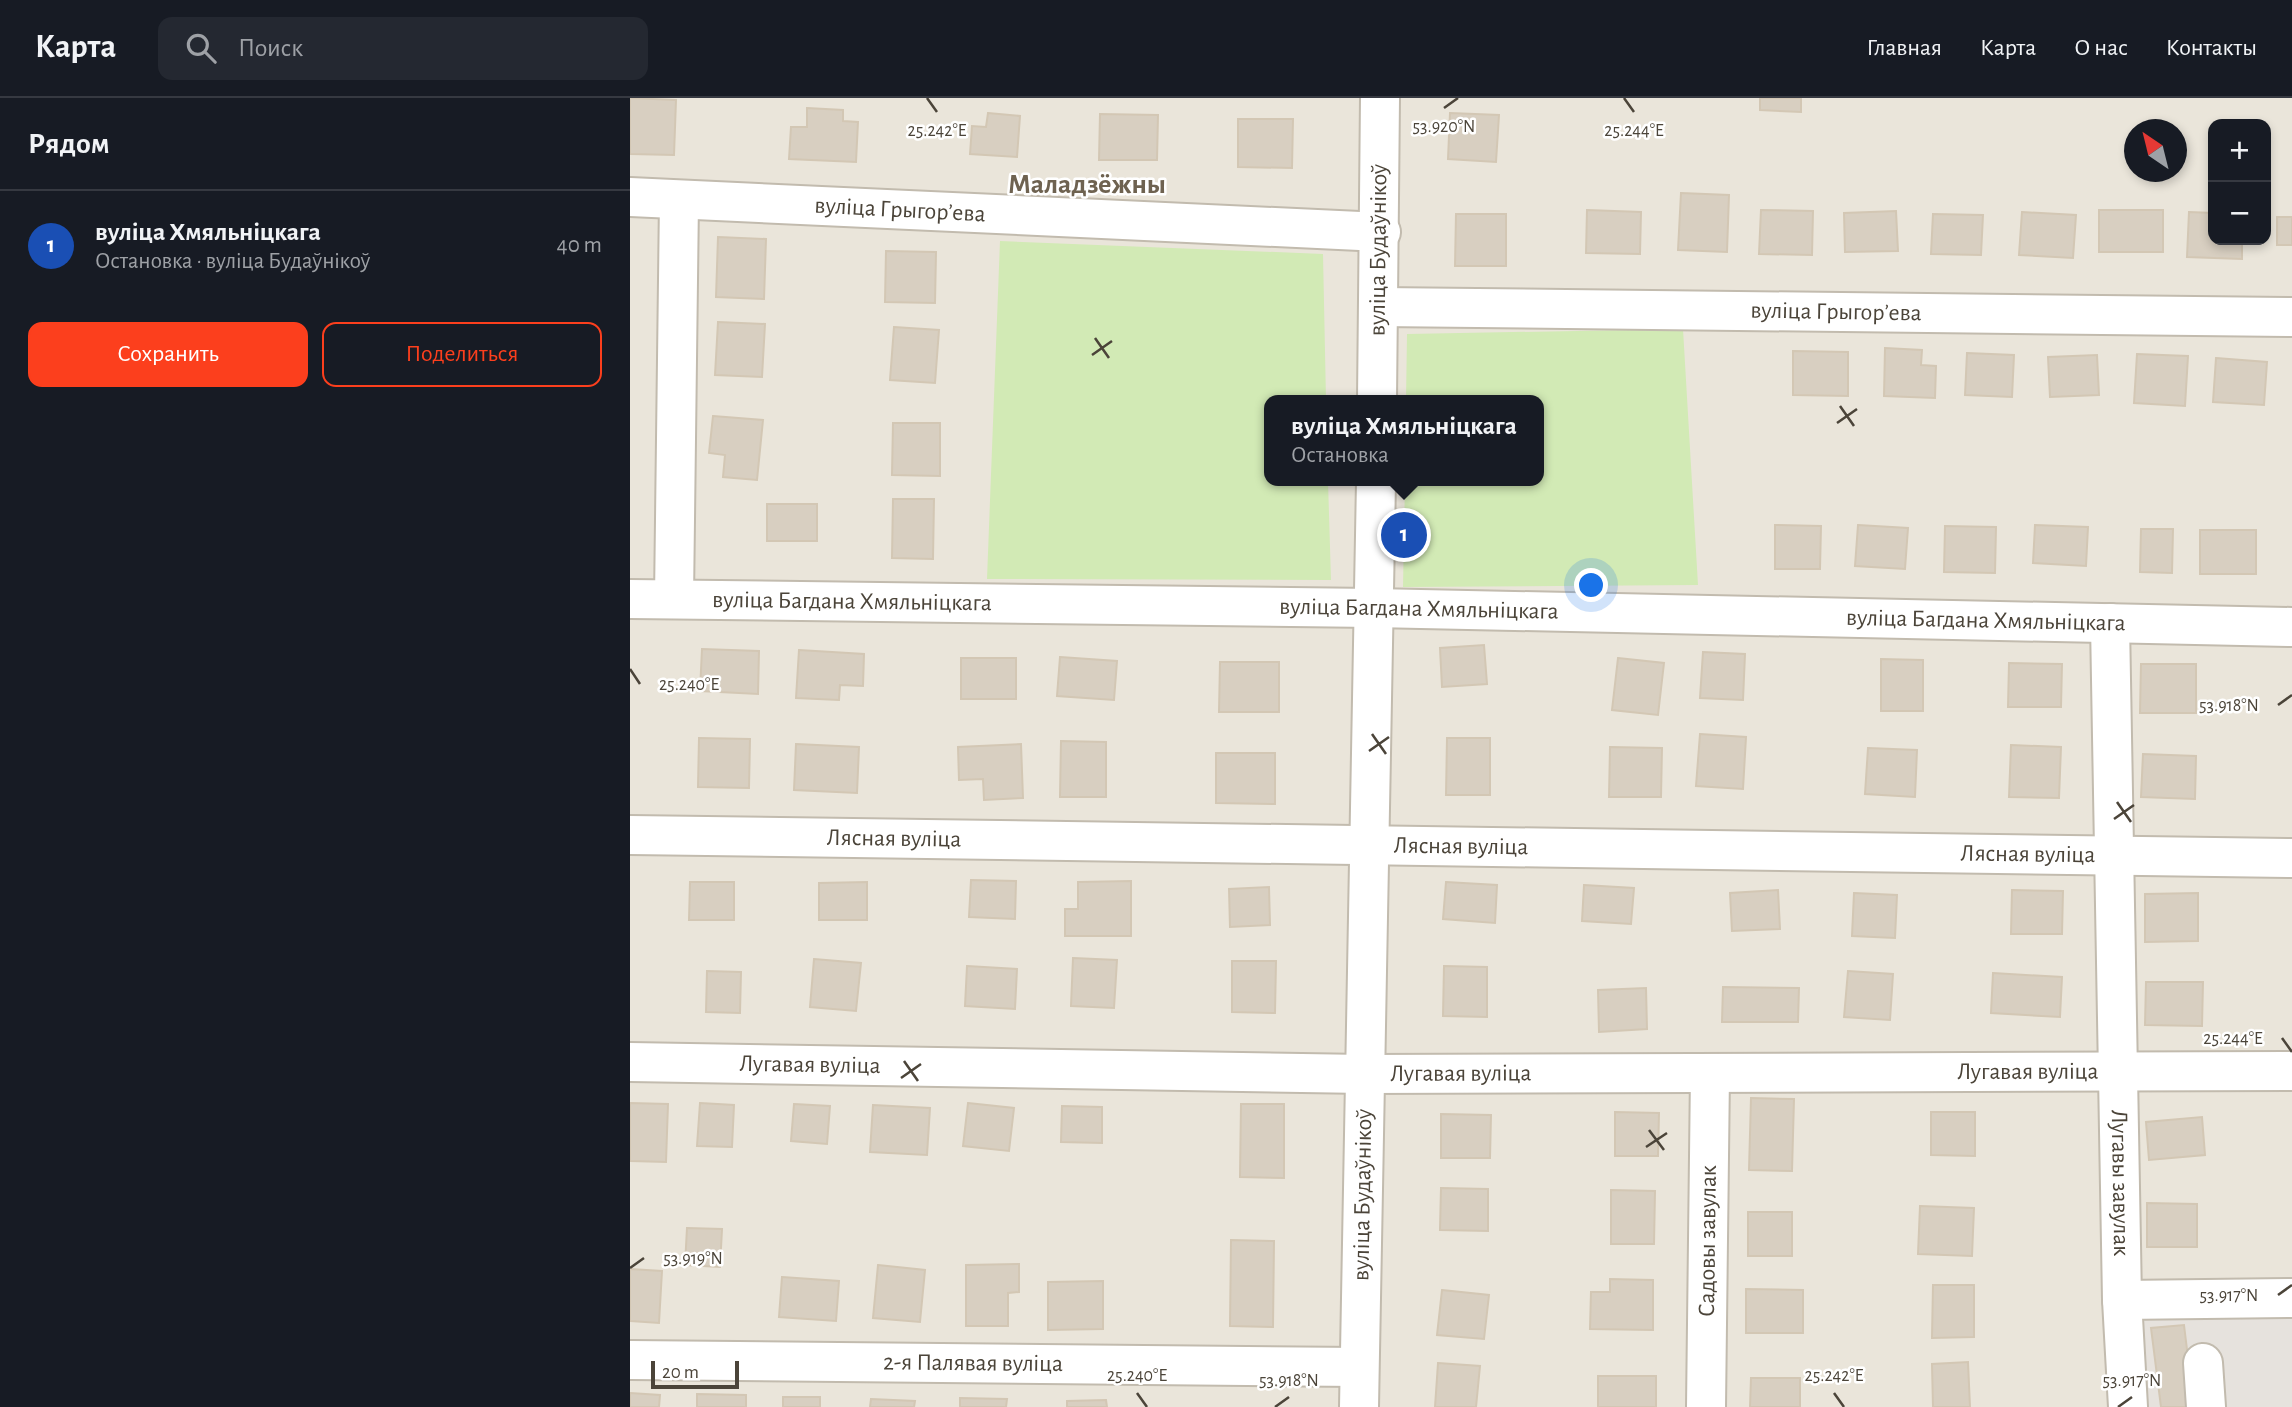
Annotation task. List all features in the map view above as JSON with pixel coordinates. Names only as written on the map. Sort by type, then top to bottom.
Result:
[{"type":"street","name":"вуліца Будаўнікоў","points":[[1377,395],[1381,232],[1380,98]]},
{"type":"street","name":"вуліца Грыгорʼева","points":[[630,197],[1381,232]]},
{"type":"street","points":[[674,599],[679,200]]},
{"type":"street","name":"вуліца Грыгорʼева","points":[[1379,307],[2292,317]]},
{"type":"street","name":"вуліца Будаўнікоў","points":[[1359,1407],[1376,486]]},
{"type":"street","name":"вуліца Багдана Хмяльніцкага","points":[[630,599],[1374,608],[2292,627]]},
{"type":"street","name":"Лугавы завулак","points":[[2110,624],[2122,1300],[2128,1407]]},
{"type":"street","name":"Лясная вуліца","points":[[630,835],[1369,843],[2292,858]]},
{"type":"street","name":"Лугавая вуліца","points":[[630,1062],[1365,1074],[2292,1070]]},
{"type":"street","name":"Садовы завулак","points":[[1706,1407],[1710,1073]]},
{"type":"street","points":[[2122,1300],[2292,1298]]},
{"type":"street","name":"2-я Палявая вуліца","points":[[630,1360],[1359,1367]]},
{"type":"street","points":[[2203,1363],[2206,1407]]},
{"type":"shaded area","points":[[630,98],[2292,98],[2292,1308],[2137,1312],[2149,1407],[630,1407]]},
{"type":"shaded area","points":[[2292,1308],[2292,1407],[2149,1407],[2136,1311]]},
{"type":"green space","points":[[1000,241],[1323,254],[1326,395],[1264,395],[1264,486],[1328,486],[1331,580],[987,579]]},
{"type":"green space","points":[[1683,329],[1698,585],[1403,587],[1405,486],[1544,486],[1544,395],[1406,395],[1407,334]]},
{"type":"building","points":[[630,98],[676,100],[674,155],[630,154]]},
{"type":"building","points":[[1760,98],[1801,98],[1801,112],[1760,110]]},
{"type":"building","points":[[807,108],[843,110],[843,121],[858,122],[856,162],[789,159],[791,127],[807,127]]},
{"type":"building","points":[[988,113],[1020,116],[1017,157],[970,154],[972,126],[986,127]]},
{"type":"building","points":[[1450,113],[1499,115],[1496,162],[1448,159]]},
{"type":"building","points":[[1100,114],[1158,115],[1157,160],[1099,160]]},
{"type":"building","points":[[1238,119],[1293,119],[1292,168],[1238,167]]},
{"type":"building","points":[[1681,193],[1729,195],[1727,252],[1678,250]]},
{"type":"building","points":[[1587,210],[1641,212],[1640,254],[1586,253]]},
{"type":"building","points":[[1761,210],[1813,211],[1812,255],[1759,254]]},
{"type":"building","points":[[2099,210],[2163,210],[2163,252],[2099,252]]},
{"type":"building","points":[[1896,211],[1898,251],[1845,252],[1844,213]]},
{"type":"building","points":[[2022,212],[2076,215],[2073,258],[2019,255]]},
{"type":"building","points":[[2189,212],[2208,213],[2208,245],[2242,245],[2242,259],[2187,257]]},
{"type":"building","points":[[1456,214],[1506,214],[1506,266],[1455,266]]},
{"type":"building","points":[[1933,214],[1983,215],[1981,255],[1931,254]]},
{"type":"building","points":[[2277,217],[2292,217],[2292,245],[2277,245]]},
{"type":"building","points":[[718,237],[766,239],[764,299],[716,297]]},
{"type":"building","points":[[886,251],[936,252],[935,303],[885,302]]},
{"type":"building","points":[[718,322],[765,324],[762,377],[715,375]]},
{"type":"building","points":[[894,327],[939,330],[935,383],[890,380]]},
{"type":"building","points":[[1885,348],[1922,350],[1921,365],[1936,366],[1935,398],[1884,396]]},
{"type":"building","points":[[1793,351],[1848,352],[1848,396],[1793,395]]},
{"type":"building","points":[[1967,353],[2014,355],[2012,397],[1965,395]]},
{"type":"building","points":[[2137,354],[2188,356],[2185,406],[2134,403]]},
{"type":"building","points":[[2097,355],[2099,395],[2050,397],[2048,357]]},
{"type":"building","points":[[2216,358],[2267,362],[2264,405],[2213,402]]},
{"type":"building","points":[[713,416],[763,420],[757,480],[723,477],[725,455],[709,453]]},
{"type":"building","points":[[893,423],[940,423],[940,476],[892,475]]},
{"type":"building","points":[[893,499],[934,499],[933,559],[892,558]]},
{"type":"building","points":[[767,504],[817,504],[817,541],[767,541]]},
{"type":"building","points":[[1775,525],[1821,526],[1820,569],[1775,569]]},
{"type":"building","points":[[1858,525],[1908,528],[1905,569],[1855,566]]},
{"type":"building","points":[[2035,525],[2088,527],[2086,566],[2033,563]]},
{"type":"building","points":[[1945,526],[1996,527],[1995,573],[1944,572]]},
{"type":"building","points":[[2141,529],[2173,529],[2172,573],[2140,572]]},
{"type":"building","points":[[2200,530],[2256,530],[2256,574],[2200,574]]},
{"type":"building","points":[[1484,645],[1487,684],[1442,687],[1440,648]]},
{"type":"building","points":[[702,649],[759,651],[758,694],[700,691]]},
{"type":"building","points":[[799,650],[864,654],[863,686],[840,685],[839,700],[796,698]]},
{"type":"building","points":[[1703,652],[1745,654],[1743,700],[1700,698]]},
{"type":"building","points":[[1060,657],[1117,661],[1114,700],[1057,696]]},
{"type":"building","points":[[961,658],[1016,658],[1016,699],[961,699]]},
{"type":"building","points":[[1618,658],[1664,663],[1658,715],[1612,710]]},
{"type":"building","points":[[1881,659],[1923,660],[1923,711],[1881,711]]},
{"type":"building","points":[[1220,662],[1279,662],[1279,712],[1219,712]]},
{"type":"building","points":[[2009,663],[2062,664],[2061,707],[2008,707]]},
{"type":"building","points":[[2141,664],[2196,664],[2196,713],[2140,713]]},
{"type":"building","points":[[1700,734],[1746,737],[1743,789],[1696,786]]},
{"type":"building","points":[[699,738],[750,739],[749,788],[698,787]]},
{"type":"building","points":[[1447,738],[1490,738],[1490,795],[1446,795]]},
{"type":"building","points":[[1061,741],[1106,742],[1106,797],[1060,797]]},
{"type":"building","points":[[796,744],[859,747],[857,793],[794,790]]},
{"type":"building","points":[[1021,744],[1023,798],[984,800],[983,779],[959,780],[958,747]]},
{"type":"building","points":[[2011,745],[2061,747],[2059,798],[2009,797]]},
{"type":"building","points":[[1610,747],[1662,748],[1661,797],[1609,797]]},
{"type":"building","points":[[1868,748],[1917,750],[1915,797],[1865,794]]},
{"type":"building","points":[[1216,753],[1275,753],[1275,804],[1216,803]]},
{"type":"building","points":[[2143,754],[2196,756],[2195,799],[2141,797]]},
{"type":"building","points":[[971,880],[1016,881],[1015,919],[969,917]]},
{"type":"building","points":[[1131,881],[1131,936],[1065,936],[1065,909],[1078,909],[1078,882]]},
{"type":"building","points":[[690,882],[734,882],[734,920],[689,920]]},
{"type":"building","points":[[867,882],[867,920],[819,920],[819,883]]},
{"type":"building","points":[[1446,882],[1497,885],[1495,923],[1443,919]]},
{"type":"building","points":[[1584,885],[1634,888],[1631,924],[1582,921]]},
{"type":"building","points":[[1269,887],[1270,925],[1230,927],[1229,889]]},
{"type":"building","points":[[1778,890],[1780,929],[1732,931],[1730,893]]},
{"type":"building","points":[[2012,890],[2063,891],[2062,934],[2011,934]]},
{"type":"building","points":[[1854,893],[1897,895],[1895,938],[1852,936]]},
{"type":"building","points":[[2198,893],[2198,941],[2145,942],[2145,894]]},
{"type":"building","points":[[1073,958],[1117,960],[1114,1008],[1071,1006]]},
{"type":"building","points":[[814,959],[861,963],[856,1011],[810,1007]]},
{"type":"building","points":[[1232,961],[1276,961],[1275,1013],[1232,1012]]},
{"type":"building","points":[[967,966],[1017,969],[1015,1009],[965,1006]]},
{"type":"building","points":[[1444,966],[1487,967],[1487,1017],[1443,1016]]},
{"type":"building","points":[[707,971],[741,972],[740,1013],[706,1012]]},
{"type":"building","points":[[1848,971],[1893,974],[1890,1020],[1844,1017]]},
{"type":"building","points":[[1993,973],[2062,977],[2060,1017],[1991,1013]]},
{"type":"building","points":[[2146,982],[2203,982],[2202,1026],[2145,1025]]},
{"type":"building","points":[[1723,987],[1799,988],[1798,1022],[1722,1022]]},
{"type":"building","points":[[1646,988],[1647,1029],[1599,1032],[1598,990]]},
{"type":"building","points":[[1751,1098],[1794,1099],[1792,1171],[1749,1170]]},
{"type":"building","points":[[630,1103],[668,1104],[666,1162],[630,1161]]},
{"type":"building","points":[[700,1103],[734,1105],[732,1147],[697,1146]]},
{"type":"building","points":[[968,1103],[1014,1108],[1009,1151],[963,1146]]},
{"type":"building","points":[[794,1104],[830,1106],[827,1144],[791,1141]]},
{"type":"building","points":[[1241,1104],[1284,1104],[1284,1178],[1240,1177]]},
{"type":"building","points":[[873,1105],[930,1108],[927,1155],[870,1152]]},
{"type":"building","points":[[1062,1106],[1102,1107],[1102,1143],[1061,1142]]},
{"type":"building","points":[[1615,1112],[1659,1113],[1658,1156],[1615,1156]]},
{"type":"building","points":[[1931,1112],[1975,1112],[1975,1156],[1931,1155]]},
{"type":"building","points":[[1441,1114],[1491,1115],[1490,1158],[1441,1158]]},
{"type":"building","points":[[2202,1117],[2205,1155],[2149,1160],[2146,1122]]},
{"type":"building","points":[[1441,1188],[1488,1189],[1488,1231],[1440,1230]]},
{"type":"building","points":[[1611,1190],[1655,1191],[1654,1244],[1611,1244]]},
{"type":"building","points":[[2147,1203],[2197,1204],[2197,1247],[2147,1247]]},
{"type":"building","points":[[1920,1206],[1974,1208],[1972,1256],[1918,1254]]},
{"type":"building","points":[[1748,1212],[1792,1212],[1792,1256],[1748,1256]]},
{"type":"building","points":[[687,1228],[722,1229],[720,1267],[685,1265]]},
{"type":"building","points":[[1231,1240],[1274,1241],[1273,1327],[1230,1326]]},
{"type":"building","points":[[1019,1264],[1019,1292],[1008,1293],[1008,1326],[966,1326],[966,1265]]},
{"type":"building","points":[[878,1265],[925,1270],[920,1322],[873,1318]]},
{"type":"building","points":[[630,1269],[662,1271],[659,1323],[630,1321]]},
{"type":"building","points":[[782,1277],[839,1281],[836,1321],[779,1317]]},
{"type":"building","points":[[1610,1279],[1653,1280],[1653,1330],[1590,1329],[1591,1292],[1610,1292]]},
{"type":"building","points":[[1103,1281],[1103,1329],[1048,1330],[1048,1282]]},
{"type":"building","points":[[1933,1285],[1974,1285],[1974,1337],[1932,1338]]},
{"type":"building","points":[[1746,1289],[1803,1290],[1803,1333],[1746,1333]]},
{"type":"building","points":[[1442,1290],[1489,1295],[1484,1339],[1437,1335]]},
{"type":"building","points":[[2184,1325],[2194,1407],[2161,1407],[2151,1328]]},
{"type":"building","points":[[1968,1362],[1970,1407],[1933,1407],[1932,1364]]},
{"type":"building","points":[[1438,1363],[1480,1366],[1476,1407],[1435,1407]]},
{"type":"building","points":[[1598,1376],[1656,1376],[1656,1407],[1598,1407]]},
{"type":"building","points":[[1751,1378],[1800,1378],[1800,1407],[1750,1407]]},
{"type":"building","points":[[630,1393],[660,1395],[659,1407],[630,1407]]},
{"type":"building","points":[[697,1394],[746,1395],[746,1407],[697,1407]]},
{"type":"building","points":[[783,1397],[820,1397],[820,1407],[783,1407]]},
{"type":"building","points":[[960,1398],[1007,1399],[1006,1407],[960,1407]]},
{"type":"building","points":[[871,1399],[915,1401],[914,1407],[870,1407]]},
{"type":"building","points":[[1106,1400],[1107,1407],[1067,1407],[1067,1401]]},
{"type":"place","name":"вуліца Хмяльніцкага","points":[[1404,535]]},
{"type":"district","name":"Маладзёжны","points":[[1087,185]]}]
